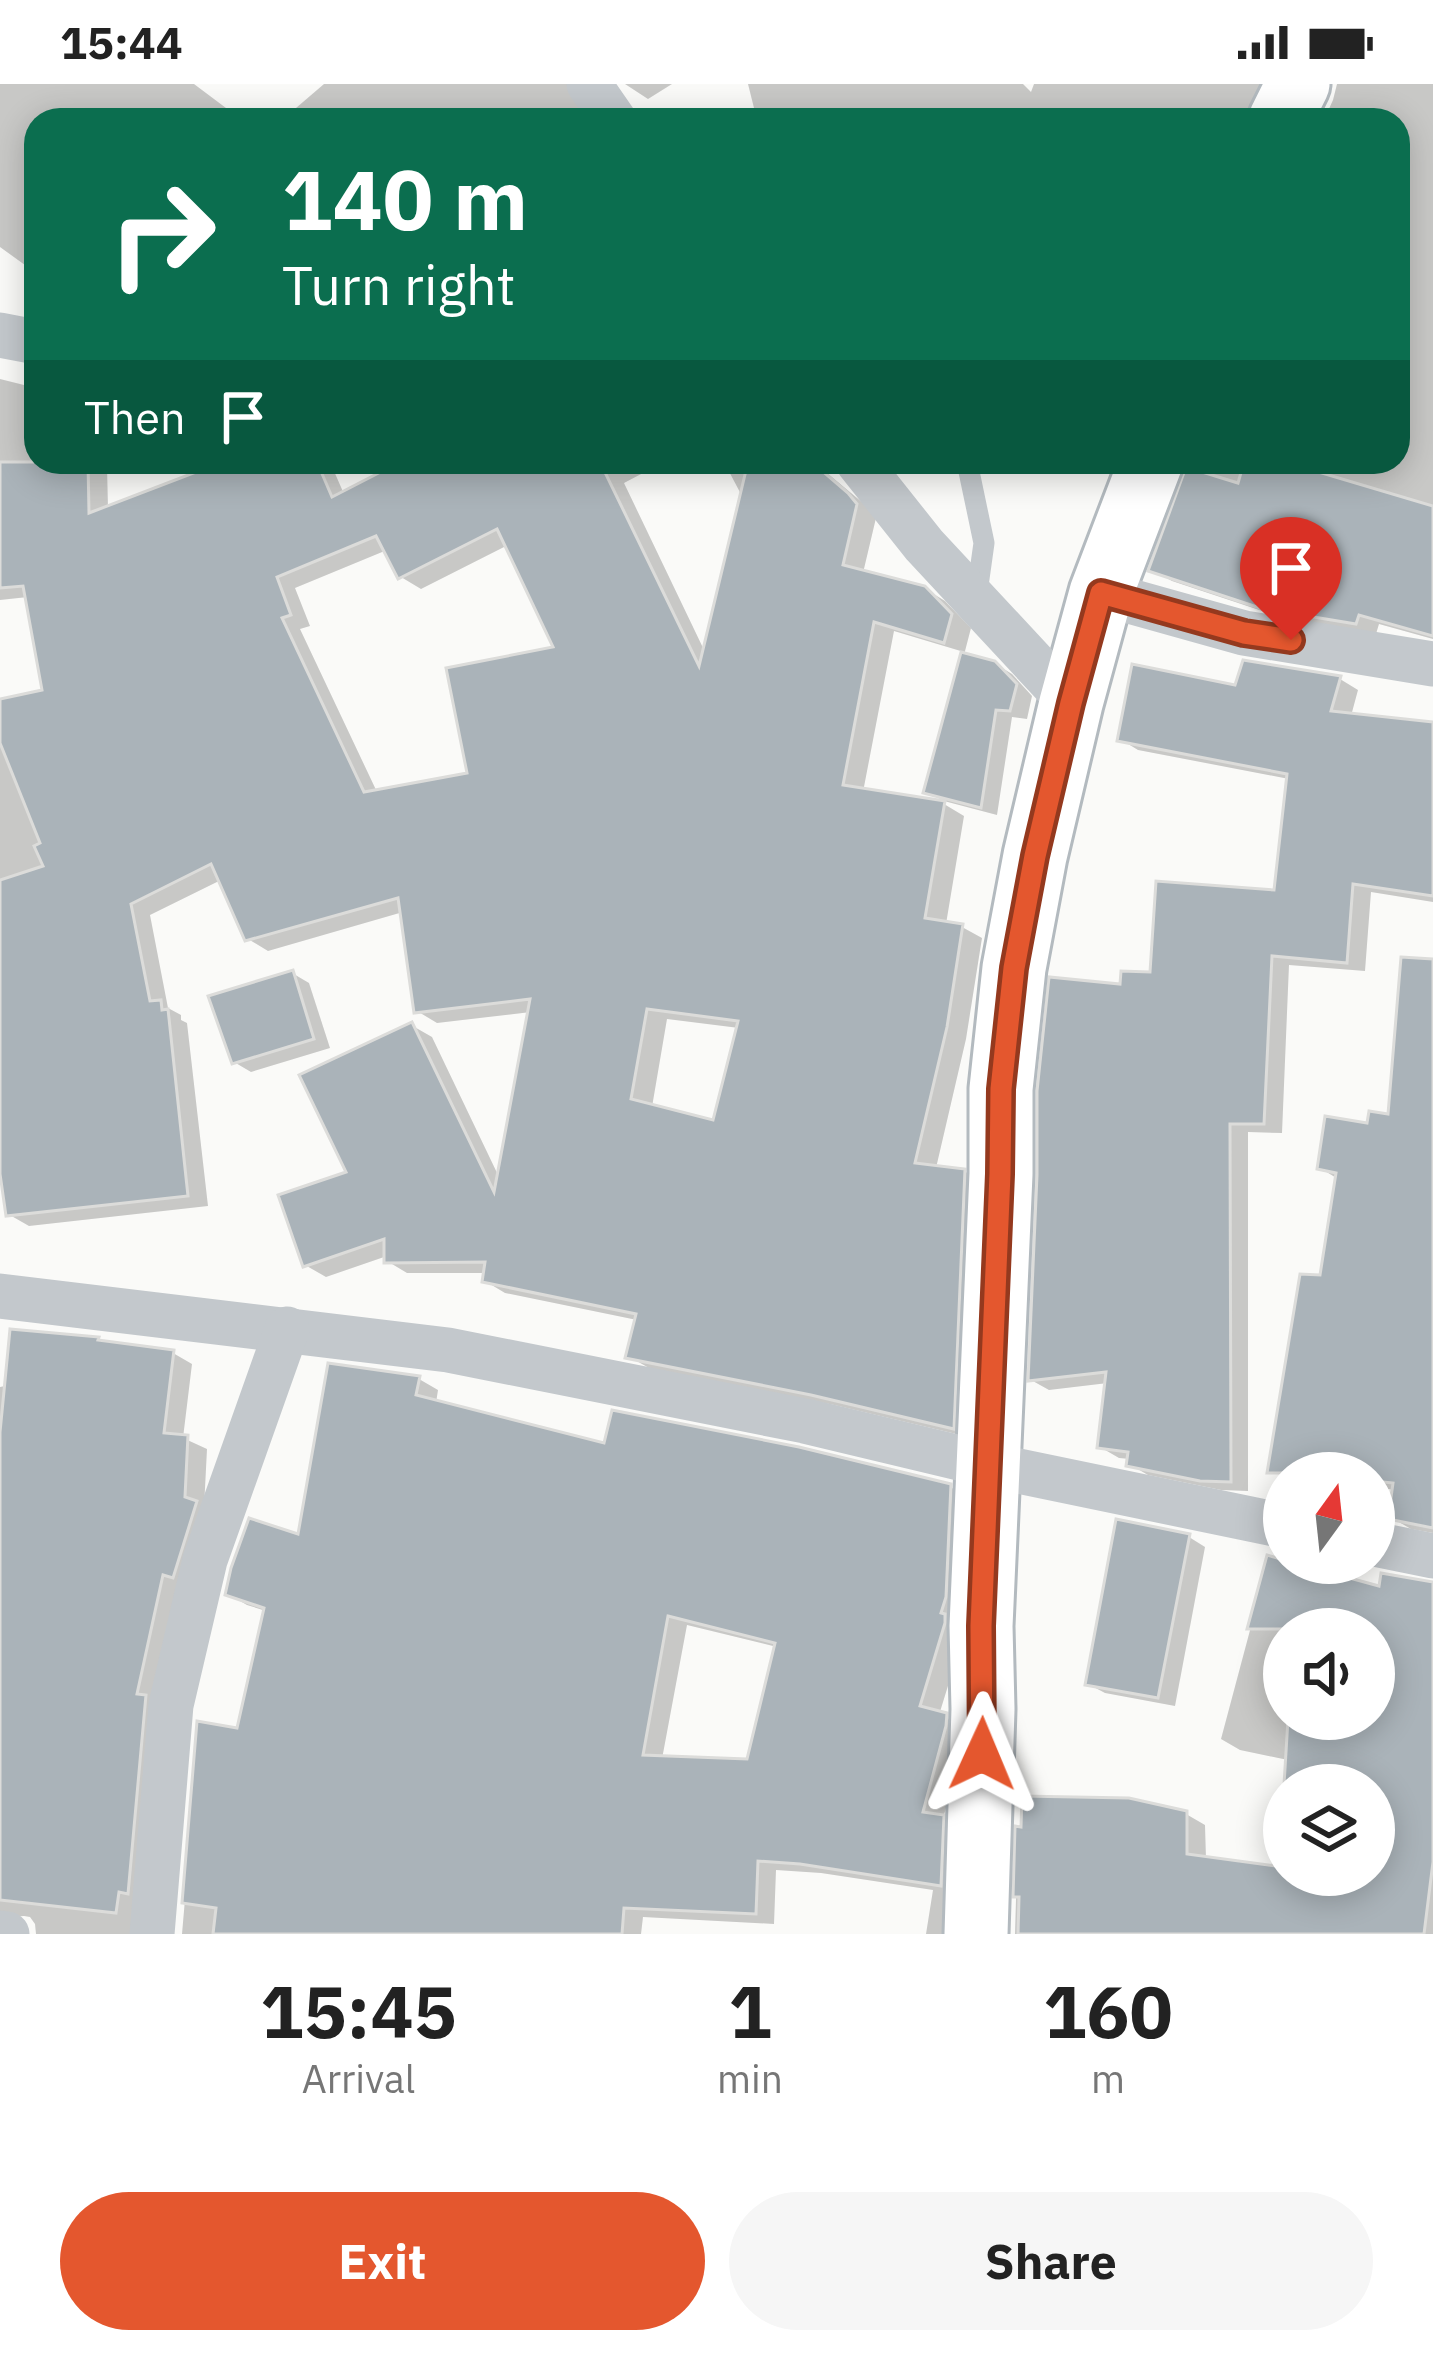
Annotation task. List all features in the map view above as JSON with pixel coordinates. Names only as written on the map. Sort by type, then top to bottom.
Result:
[{"type":"street","points":[[868,474],[924,545],[1071,703]]},
{"type":"street","points":[[976,1934],[981,1626],[1001,1089],[1010,1008],[1035,856],[1071,703],[1101,593],[1146,474]]},
{"type":"street","points":[[1101,593],[1244,633],[1433,664]]},
{"type":"street","points":[[0,1296],[448,1350],[805,1421],[988,1465],[1263,1522]]},
{"type":"street","points":[[152,1934],[171,1705],[205,1560],[286,1329]]},
{"type":"street","points":[[1395,1548],[1433,1556]]},
{"type":"lane","points":[[970,474],[984,543],[976,601]]},
{"type":"building","points":[[0,462],[24,462],[24,474],[88,474],[89,513],[191,474],[322,474],[332,497],[377,474],[606,474],[699,666],[745,474],[826,474],[848,493],[857,504],[843,565],[925,586],[952,614],[944,643],[874,622],[843,785],[945,801],[925,918],[963,924],[947,1027],[915,1163],[965,1169],[954,1429],[625,1358],[636,1314],[482,1282],[485,1262],[384,1263],[384,1239],[303,1267],[278,1195],[346,1172],[299,1075],[412,1022],[494,1192],[530,999],[414,1013],[398,898],[245,941],[211,864],[131,904],[150,1001],[161,1000],[162,1010],[168,1009],[188,1196],[6,1216],[0,1174],[0,880],[43,866],[34,846],[40,843],[0,743],[0,699],[42,690],[23,586],[0,588]],"holes":[[[497,529],[553,647],[446,668],[467,773],[364,792],[282,618],[291,615],[277,577],[376,536],[398,579]],[[647,1009],[738,1021],[713,1120],[631,1099]]]},
{"type":"building","points":[[1183,474],[1209,474],[1238,483],[1241,474],[1325,474],[1433,506],[1433,636],[1359,615],[1356,624],[1260,608],[1148,571]]},
{"type":"building","points":[[961,652],[995,661],[1017,684],[1010,711],[996,710],[981,808],[923,793]]},
{"type":"building","points":[[1243,660],[1341,676],[1331,711],[1433,722],[1433,896],[1353,884],[1347,963],[1272,956],[1264,1124],[1230,1124],[1231,1482],[1200,1481],[1126,1466],[1128,1452],[1097,1448],[1106,1372],[1028,1381],[1037,1091],[1049,977],[1120,984],[1121,971],[1150,972],[1156,881],[1274,890],[1287,774],[1117,741],[1132,664],[1235,685]]},
{"type":"building","points":[[1401,957],[1433,959],[1433,1528],[1395,1520],[1395,1452],[1270,1452],[1300,1274],[1320,1275],[1336,1173],[1317,1169],[1325,1116],[1367,1123],[1369,1111],[1388,1114]]},
{"type":"building","points":[[293,970],[314,1039],[232,1064],[208,996]]},
{"type":"building","points":[[10,1329],[174,1350],[164,1433],[188,1435],[185,1497],[197,1501],[173,1578],[163,1575],[137,1694],[146,1695],[128,1894],[119,1892],[116,1913],[0,1900],[0,1432]]},
{"type":"building","points":[[328,1363],[420,1376],[416,1395],[604,1443],[612,1410],[799,1447],[951,1484],[946,1597],[941,1613],[945,1623],[920,1706],[947,1713],[923,1812],[944,1815],[941,1886],[758,1861],[756,1914],[624,1908],[622,1934],[213,1934],[216,1908],[182,1903],[197,1721],[237,1728],[264,1608],[225,1595],[249,1518],[298,1534]],"holes":[[[668,1616],[775,1643],[747,1759],[643,1755]]]},
{"type":"building","points":[[1116,1519],[1190,1534],[1158,1698],[1085,1685]]},
{"type":"building","points":[[1263,1570],[1263,1584],[1379,1586],[1395,1584],[1395,1575],[1433,1582],[1433,1862],[1424,1934],[1018,1934],[1019,1897],[1013,1897],[1015,1826],[1021,1827],[1022,1796],[1129,1798],[1187,1811],[1187,1854],[1263,1864],[1263,1896],[1395,1896],[1395,1764],[1285,1764],[1287,1740],[1395,1740],[1395,1608],[1263,1608],[1263,1629],[1247,1629]]},
{"type":"route","points":[[982,1754],[981,1626],[1001,1089],[1014,968],[1035,856],[1101,593],[1244,633],[1291,640]]}]
